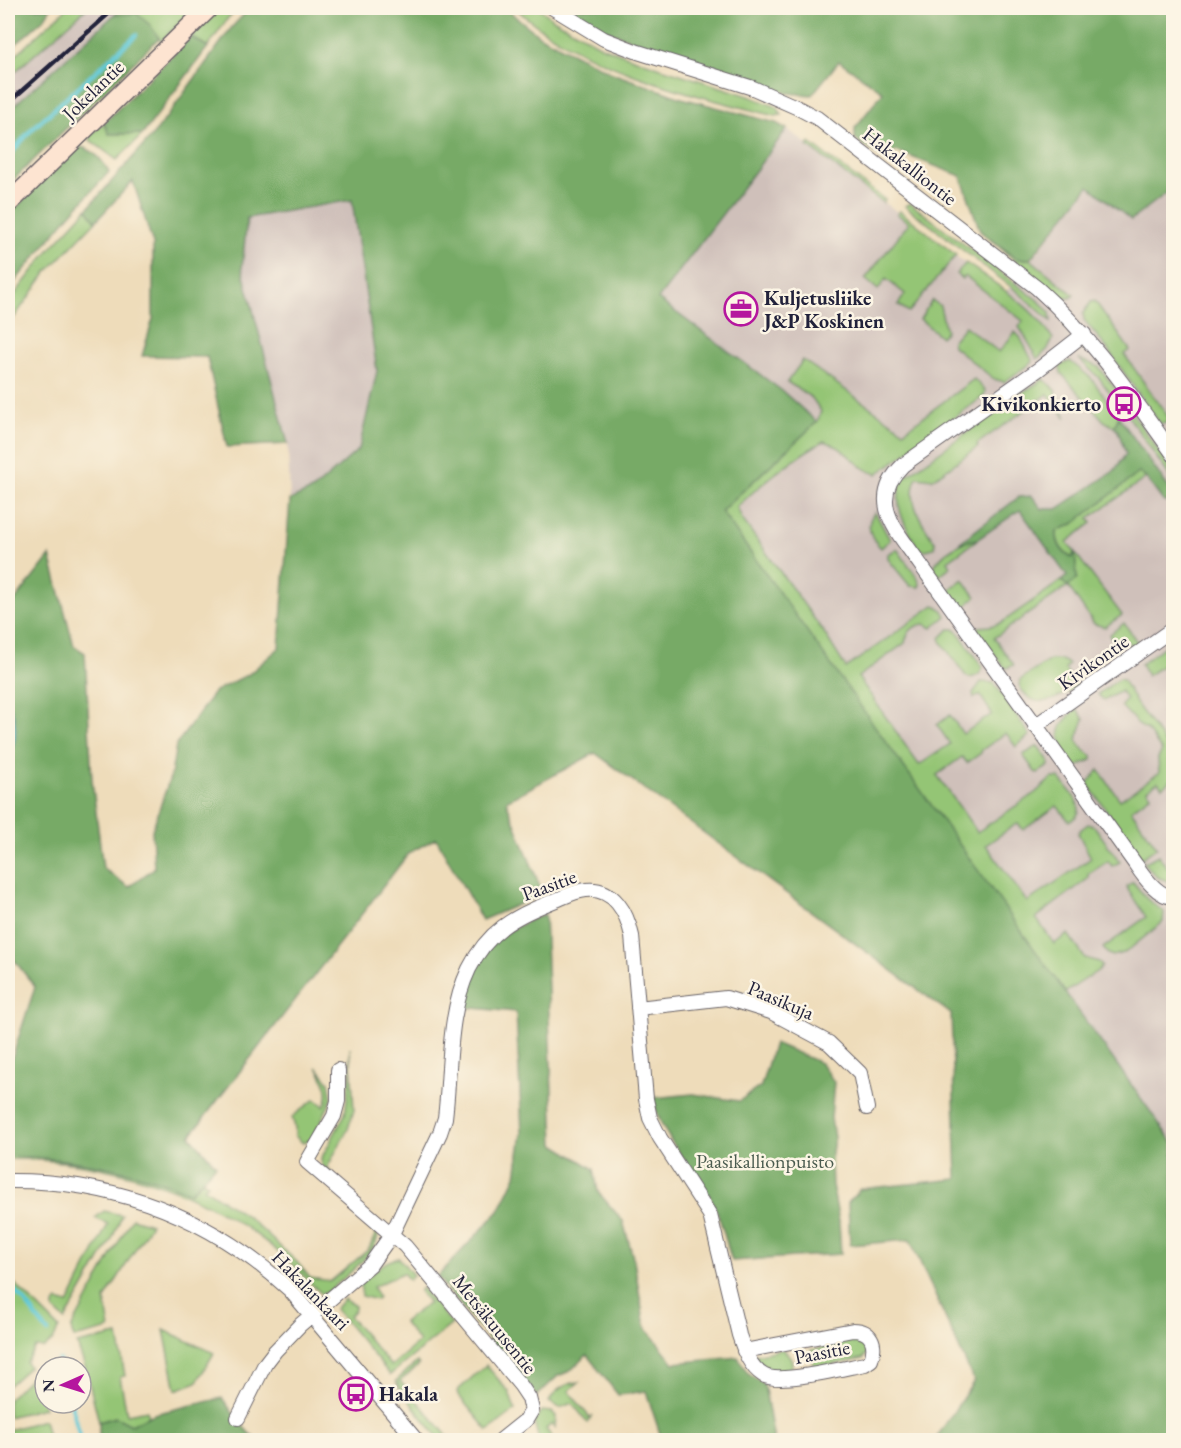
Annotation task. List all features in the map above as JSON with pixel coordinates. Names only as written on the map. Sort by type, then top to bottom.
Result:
[{"type":"main road","name":"Jokelantie","points":[[8,204],[209,8]]},
{"type":"street","name":"Hakakalliontie","points":[[553,8],[604,39],[753,88],[817,118],[1037,288],[1084,334],[1112,368],[1173,455]]},
{"type":"street","points":[[1084,334],[1039,369],[903,465],[892,476],[885,497],[889,517],[894,526],[1035,726],[1139,870],[1153,887],[1168,897],[1173,897]]},
{"type":"street","name":"Kivikontie","points":[[1035,726],[1173,628]]},
{"type":"street","name":"Paasitie","points":[[238,1418],[265,1364],[275,1351],[370,1264],[392,1234],[434,1148],[445,1118],[458,995],[481,948],[501,927],[529,911],[575,892],[593,890],[607,894],[624,909],[628,919],[632,936],[646,1099],[650,1118],[660,1138],[710,1215],[744,1351],[751,1364],[769,1378],[784,1379],[865,1364],[871,1360],[874,1344],[866,1332],[853,1330],[744,1351]]},
{"type":"street","name":"Paasikuja","points":[[638,1008],[726,998],[771,1012],[829,1043],[860,1073],[867,1108]]},
{"type":"street","name":"Metsäkuusentie","points":[[338,1070],[338,1101],[334,1116],[307,1162],[392,1234],[442,1290],[529,1398],[532,1410],[529,1415],[501,1440]]},
{"type":"street","name":"Hakalankaari","points":[[8,1181],[69,1184],[96,1188],[163,1208],[215,1233],[238,1247],[266,1269],[312,1315],[416,1440]]},
{"type":"shaded area","points":[[87,8],[123,8],[8,110],[8,78]]},
{"type":"shaded area","points":[[787,129],[1005,293],[1089,186],[1131,220],[1173,188],[1173,1143],[721,511],[816,422],[781,390],[658,299]]},
{"type":"shaded area","points":[[352,200],[377,371],[359,449],[314,489],[290,500],[288,444],[242,268],[247,218]]},
{"type":"green space","points":[[8,8],[51,8],[44,19],[8,51]]},
{"type":"green space","points":[[67,8],[87,8],[8,78],[8,62]]},
{"type":"green space","points":[[123,8],[196,8],[161,41],[136,13],[114,15]]},
{"type":"green space","points":[[221,8],[238,8],[228,18],[208,47],[191,37]]},
{"type":"green space","points":[[250,8],[505,8],[540,36],[612,73],[682,98],[776,123],[787,129],[658,299],[781,390],[817,422],[721,511],[1173,1143],[1173,1440],[935,1440],[974,1381],[910,1240],[850,1245],[848,1203],[860,1189],[957,1179],[951,1014],[595,753],[506,801],[543,894],[482,920],[436,838],[409,853],[190,1136],[216,1165],[190,1193],[146,1177],[101,1166],[55,1159],[8,1156],[8,1070],[35,987],[8,952],[8,618],[13,603],[50,556],[74,646],[85,653],[92,780],[103,868],[129,887],[154,868],[152,830],[171,775],[176,745],[215,691],[249,674],[279,648],[290,500],[314,489],[359,449],[377,371],[352,200],[247,218],[242,268],[288,444],[227,447],[207,357],[142,356],[153,319],[153,244],[133,181],[96,221],[87,209],[158,129],[232,27]]},
{"type":"green space","points":[[515,8],[539,8],[553,19],[603,47],[749,96],[777,107],[782,115],[775,116],[708,99],[603,63],[541,29]]},
{"type":"green space","points":[[567,8],[1171,8],[1174,11],[1173,188],[1131,220],[1089,186],[1030,259],[1018,259],[980,231],[961,176],[896,151],[884,159],[855,139],[855,128],[883,92],[839,61],[812,95],[787,93],[722,69],[646,46],[604,29]]},
{"type":"green space","points":[[136,13],[150,25],[159,38],[8,185],[8,111],[114,15]]},
{"type":"green space","points":[[191,37],[208,47],[143,134],[109,134],[104,123]]},
{"type":"green space","points":[[104,123],[109,134],[143,134],[117,160],[90,140],[90,135]]},
{"type":"green space","points":[[810,143],[885,200],[883,203],[808,146]]},
{"type":"green space","points":[[80,147],[97,156],[109,172],[68,217],[8,290],[8,215],[76,148]]},
{"type":"green space","points":[[910,203],[1040,302],[1050,313],[1051,321],[1018,292],[905,206]]},
{"type":"green space","points":[[87,209],[96,221],[47,272],[8,326],[8,303],[50,249]]},
{"type":"green space","points":[[900,211],[956,255],[909,312],[898,305],[905,294],[886,279],[878,290],[865,279],[909,223],[897,214]]},
{"type":"green space","points":[[980,231],[1018,259],[1030,259],[1074,295],[1070,298],[1058,297]]},
{"type":"green space","points":[[966,263],[1014,297],[1045,328],[1053,339],[1047,350],[1037,359],[1019,327],[1023,321],[965,276],[962,279],[956,274]]},
{"type":"green space","points":[[932,300],[940,306],[946,331],[941,337],[920,319]]},
{"type":"green space","points":[[1095,301],[1130,350],[1124,354],[1171,421],[1162,424],[1158,421],[1084,320],[1083,313],[1091,302]]},
{"type":"green space","points":[[965,326],[999,352],[1015,332],[1033,362],[1004,382],[994,379],[953,346],[952,341]]},
{"type":"green space","points":[[1079,359],[1099,367],[1119,394],[1112,396],[1100,379]]},
{"type":"green space","points":[[803,360],[904,431],[974,379],[985,390],[984,396],[877,474],[824,441],[778,471],[737,507],[742,519],[823,631],[846,668],[934,605],[943,610],[946,616],[932,628],[925,624],[914,628],[909,632],[905,643],[858,677],[919,765],[950,744],[937,725],[950,715],[963,734],[992,714],[980,695],[974,698],[973,693],[981,682],[994,683],[1030,735],[1016,747],[1006,733],[967,763],[962,757],[937,775],[977,832],[1035,793],[1052,778],[1059,778],[1073,794],[1079,807],[1076,817],[1069,821],[1057,806],[1023,830],[1018,823],[986,845],[1027,902],[1091,858],[1078,833],[1088,824],[1095,827],[1120,862],[1112,866],[1108,861],[1088,874],[1089,878],[1036,918],[1054,944],[1068,934],[1085,958],[1102,965],[1099,970],[1066,992],[1047,1009],[721,511],[817,422],[821,411],[812,398],[787,382]]},
{"type":"green space","points":[[1070,361],[1091,378],[1119,416],[1114,427],[1104,421],[1061,373],[1060,366]]},
{"type":"green space","points":[[1044,379],[1055,390],[1066,418],[1048,394],[977,444],[978,447],[933,479],[917,477],[914,485],[914,503],[921,520],[935,542],[934,548],[919,549],[901,516],[898,498],[902,479]]},
{"type":"green space","points":[[1127,406],[1173,471],[1173,481],[1124,410]]},
{"type":"green space","points":[[1119,417],[1173,494],[1173,504],[1163,501],[1146,478],[1139,473],[1073,524],[1057,531],[1058,543],[1062,550],[1072,558],[1075,552],[1077,579],[1068,586],[1061,581],[1067,576],[1020,510],[978,539],[959,543],[1019,497],[1032,496],[1042,509],[1057,509],[1114,471],[1126,454],[1118,431],[1114,427]]},
{"type":"green space","points":[[1139,472],[1146,478],[1089,518],[1092,523],[1067,542],[1122,615],[1105,627],[1094,624],[1068,586],[1077,579],[1074,553],[1072,558],[1062,550],[1058,543],[1057,531],[1073,524]]},
{"type":"green space","points":[[875,512],[890,540],[881,548],[874,540],[869,526]]},
{"type":"green space","points":[[978,539],[948,561],[951,566],[939,576],[933,568],[942,556],[958,545]]},
{"type":"green space","points":[[897,549],[917,577],[919,587],[910,586],[888,559],[888,554]]},
{"type":"green space","points":[[963,579],[976,597],[963,608],[949,590]]},
{"type":"green space","points":[[1061,581],[1068,586],[994,638],[1014,665],[1004,667],[977,630],[978,627],[1001,623]]},
{"type":"green space","points":[[1124,623],[1138,643],[1132,647],[1128,642],[1116,644],[1109,635]]},
{"type":"green space","points":[[949,629],[956,629],[982,666],[978,675],[969,678],[965,675],[942,643],[940,638]]},
{"type":"green space","points":[[1169,643],[1173,644],[1173,659],[1147,676],[1141,664]]},
{"type":"green space","points":[[1050,660],[1062,660],[1069,664],[1065,669],[1077,686],[1054,699],[1038,701],[1031,699],[1019,685],[1020,680]]},
{"type":"green space","points":[[1119,679],[1123,680],[1138,706],[1173,754],[1173,779],[1162,787],[1158,782],[1147,790],[1151,795],[1131,810],[1157,847],[1141,859],[1087,783],[1099,770],[1120,800],[1159,773],[1158,758],[1162,751],[1147,730],[1140,726],[1121,706],[1126,699],[1121,691],[1105,700],[1098,694]]},
{"type":"green space","points":[[1077,709],[1084,719],[1077,739],[1081,747],[1092,756],[1092,760],[1075,767],[1064,751],[1060,730],[1063,723]]},
{"type":"green space","points":[[1038,746],[1049,761],[1049,766],[1038,773],[1023,755]]},
{"type":"green space","points":[[1158,855],[1167,867],[1173,869],[1173,883],[1157,877],[1144,863]]},
{"type":"green space","points":[[1133,882],[1147,899],[1164,912],[1163,922],[1126,952],[1113,956],[1103,948],[1146,917],[1128,890],[1127,886]]},
{"type":"green space","points":[[545,914],[554,1144],[594,1169],[598,1192],[623,1221],[634,1261],[645,1327],[674,1363],[738,1357],[748,1374],[764,1384],[774,1440],[662,1440],[646,1391],[618,1395],[587,1355],[570,1371],[558,1376],[537,1396],[437,1277],[499,1211],[516,1176],[522,1133],[516,1012],[463,1007],[475,972],[489,948],[511,930]]},
{"type":"green space","name":"Paasikallionpuisto","points":[[774,1043],[821,1063],[834,1082],[831,1118],[834,1138],[831,1160],[832,1185],[839,1221],[841,1254],[732,1261],[713,1203],[662,1125],[653,1098],[693,1094],[739,1101],[761,1086]]},
{"type":"green space","points":[[350,1047],[354,1110],[348,1129],[327,1168],[331,1171],[329,1173],[322,1165],[321,1159],[345,1114],[350,1075]]},
{"type":"green space","points":[[317,1067],[329,1082],[332,1099],[312,1139],[303,1143],[295,1136],[292,1117],[315,1099],[324,1106],[327,1091]]},
{"type":"green space","points":[[8,1156],[55,1159],[101,1166],[146,1177],[190,1193],[203,1180],[208,1184],[204,1188],[248,1217],[297,1262],[310,1278],[331,1281],[369,1249],[376,1233],[362,1221],[365,1218],[374,1226],[376,1230],[377,1239],[374,1247],[359,1264],[328,1292],[322,1294],[282,1255],[253,1232],[188,1196],[118,1172],[45,1160],[8,1159]]},
{"type":"green space","points":[[104,1211],[122,1215],[112,1239],[65,1320],[54,1310],[54,1305],[58,1301],[68,1304],[108,1224],[95,1218]]},
{"type":"green space","points":[[132,1218],[151,1224],[105,1299],[110,1329],[74,1338],[71,1329]]},
{"type":"green space","points":[[399,1258],[413,1275],[409,1280],[403,1273],[373,1287],[378,1297],[376,1300],[362,1296],[360,1284],[383,1264]]},
{"type":"green space","points":[[8,1277],[59,1328],[53,1340],[44,1348],[35,1347],[26,1362],[29,1367],[8,1386]]},
{"type":"green space","points":[[422,1288],[452,1324],[390,1375],[335,1309],[344,1299],[355,1306],[349,1316],[391,1366],[419,1342],[403,1322],[429,1303],[419,1291]]},
{"type":"green space","points":[[164,1330],[214,1353],[197,1382],[176,1390]]},
{"type":"green space","points":[[118,1335],[125,1376],[120,1377],[127,1414],[147,1410],[149,1416],[131,1425],[116,1417],[99,1422],[93,1398],[93,1355],[81,1355],[77,1344]]},
{"type":"green space","points":[[855,1336],[864,1338],[870,1348],[863,1359],[814,1368],[811,1350],[822,1348],[832,1340]]},
{"type":"green space","points":[[783,1349],[792,1360],[789,1374],[770,1374],[755,1359],[756,1355]]},
{"type":"green space","points":[[417,1362],[419,1365],[400,1381],[451,1440],[440,1440],[399,1388],[396,1381]]},
{"type":"green space","points":[[486,1365],[509,1392],[515,1410],[488,1431],[457,1391]]},
{"type":"green space","points":[[33,1375],[33,1411],[8,1417],[8,1399]]},
{"type":"green space","points":[[579,1382],[569,1391],[590,1418],[593,1415],[588,1423],[572,1403],[560,1408],[549,1402],[561,1388]]},
{"type":"green space","points":[[222,1398],[257,1440],[99,1440],[99,1422],[116,1417],[131,1425],[154,1414]]},
{"type":"green space","points":[[541,1411],[552,1412],[556,1416],[555,1428],[552,1424],[546,1429],[554,1440],[539,1440],[534,1422]]},
{"type":"green space","points":[[44,1420],[49,1440],[8,1440],[8,1430]]},
{"type":"water","points":[[8,703],[16,730],[14,744],[8,756]]},
{"type":"waterway","points":[[8,157],[31,130],[136,35]]},
{"type":"waterway","points":[[8,1285],[22,1298],[48,1332]]},
{"type":"waterway","points":[[74,1415],[81,1440]]},
{"type":"railway","points":[[8,103],[115,8]]},
{"type":"place","name":"Kuljetusliike J&P Koskinen","points":[[741,309]]},
{"type":"place","name":"Kivikonkierto","points":[[1124,404]]},
{"type":"place","name":"Hakala","points":[[356,1394]]}]
